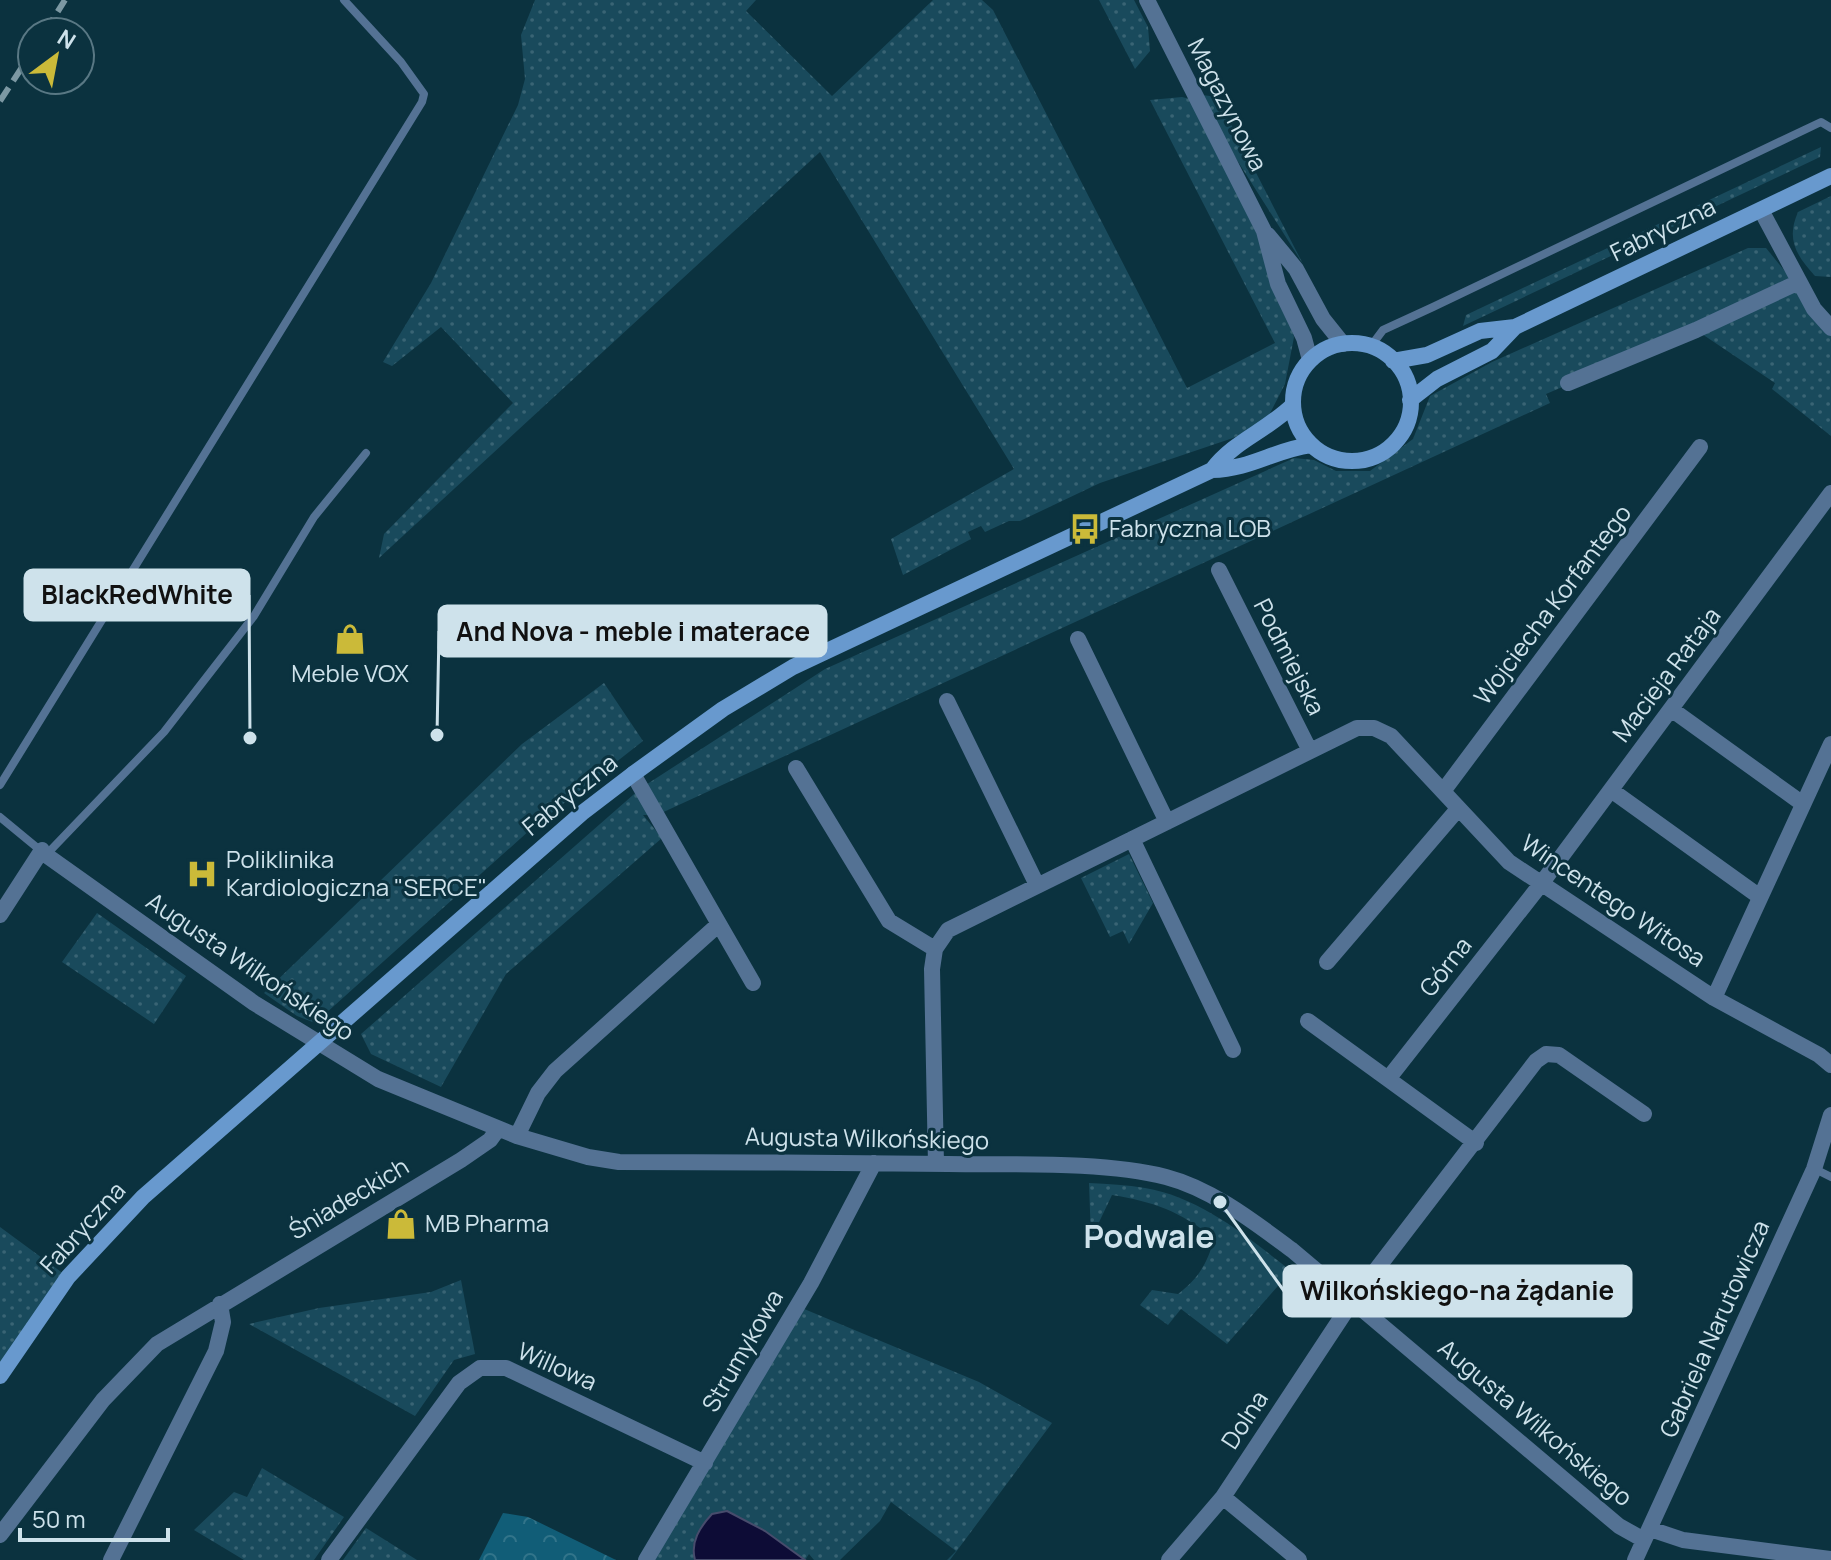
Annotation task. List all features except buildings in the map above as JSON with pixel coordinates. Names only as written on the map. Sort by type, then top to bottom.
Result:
[{"type":"street","name":"Magazynowa","points":[[1147,0],[1264,231],[1278,284],[1304,338],[1310,360]]},
{"type":"street","name":"Fabryczna","points":[[1393,361],[1427,355],[1480,331],[1515,327],[1831,176]]},
{"type":"street","points":[[1761,210],[1814,309],[1831,328]]},
{"type":"street","name":"Magazynowa","points":[[1264,231],[1296,269],[1323,319],[1343,344]]},
{"type":"street","points":[[1568,383],[1696,330],[1799,282]]},
{"type":"street","name":"Fabryczna","points":[[1410,400],[1437,379],[1492,351],[1515,327]]},
{"type":"street","points":[[1343,344],[1371,346],[1393,361],[1406,379],[1410,400],[1402,433],[1376,456],[1342,460],[1311,445],[1298,426],[1293,405],[1297,381],[1310,360],[1343,344]]},
{"type":"street","name":"Fabryczna","points":[[1212,470],[1228,450],[1260,433],[1293,405]]},
{"type":"street","name":"Fabryczna","points":[[0,1376],[31,1326],[97,1244],[143,1197],[582,813],[723,709],[793,667],[1212,470],[1240,469],[1277,453],[1311,445]]},
{"type":"street","name":"Wojciecha Korfantego","points":[[1444,790],[1700,447]]},
{"type":"street","name":"Macieja Rataja","points":[[1541,884],[1831,493]]},
{"type":"street","name":"Podmiejska","points":[[935,949],[948,930],[1310,751],[1219,570]]},
{"type":"street","points":[[1078,639],[1167,822]]},
{"type":"street","points":[[947,701],[1037,885]]},
{"type":"street","points":[[1671,709],[1803,804]]},
{"type":"street","name":"Wincentego Witosa","points":[[1310,751],[1357,728],[1374,728],[1391,736],[1509,862],[1714,998],[1819,1055],[1831,1065]]},
{"type":"street","points":[[1714,998],[1831,744]]},
{"type":"street","points":[[796,768],[889,921],[935,949],[932,969],[936,1164]]},
{"type":"street","points":[[633,774],[753,983]]},
{"type":"street","points":[[1611,790],[1760,897]]},
{"type":"street","points":[[1327,962],[1458,809]]},
{"type":"street","points":[[1132,839],[1233,1050]]},
{"type":"street","points":[[0,915],[44,853]]},
{"type":"street","name":"Augusta Wilkońskiego","points":[[44,853],[254,1003],[378,1079],[498,1129],[588,1157],[619,1162],[874,1163],[1098,1169],[1168,1178],[1250,1219],[1353,1300],[1619,1526],[1647,1535],[1831,1559]]},
{"type":"street","name":"Górna","points":[[1388,1079],[1541,884]]},
{"type":"street","points":[[517,1136],[542,1087],[555,1071],[719,924]]},
{"type":"street","points":[[1308,1021],[1476,1143]]},
{"type":"street","points":[[1353,1300],[1536,1061],[1546,1054],[1559,1055],[1644,1114]]},
{"type":"street","name":"Gabriela Narutowicza","points":[[1635,1560],[1814,1169],[1831,1115]]},
{"type":"street","name":"Śniadeckich","points":[[0,1535],[130,1368],[171,1334],[461,1160],[490,1140],[498,1129]]},
{"type":"street","name":"Strumykowa","points":[[646,1560],[811,1283],[874,1163]]},
{"type":"street","name":"Dolna","points":[[1169,1560],[1223,1497],[1353,1300]]},
{"type":"street","points":[[111,1560],[216,1351],[223,1322],[220,1304]]},
{"type":"street","name":"Willowa","points":[[329,1560],[459,1383],[480,1368],[506,1368],[705,1463]]},
{"type":"street","points":[[1223,1497],[1299,1560]]},
{"type":"lane","points":[[0,785],[422,102],[424,94],[412,75],[344,0]]},
{"type":"lane","points":[[1371,346],[1383,330],[1821,122],[1831,128]]},
{"type":"lane","points":[[0,817],[12,830],[44,853],[164,732],[254,616],[314,517],[366,453]]},
{"type":"lane","points":[[1814,1169],[1831,1177]]},
{"type":"shaded area","points":[[535,0],[756,0],[746,11],[832,96],[933,0],[982,0],[993,10],[1187,388],[1275,343],[1150,100],[1182,97],[1198,101],[1195,94],[1217,97],[1303,264],[1202,105],[1264,231],[1294,337],[1285,384],[1267,419],[1233,438],[1100,483],[1020,521],[1009,521],[985,532],[981,526],[968,532],[971,539],[903,575],[891,539],[1014,469],[820,152],[379,558],[384,534],[513,403],[441,327],[392,366],[383,362],[431,283],[518,105],[525,79],[521,35]]},
{"type":"shaded area","points":[[1099,0],[1134,0],[1148,27],[1150,51],[1135,69]]},
{"type":"shaded area","points":[[1821,147],[1820,157],[1463,326],[1466,315]]},
{"type":"shaded area","points":[[1831,196],[1831,277],[1815,276],[1795,246],[1793,230],[1798,212]]},
{"type":"shaded area","points":[[1748,248],[1766,248],[1831,328],[1831,436],[1772,389],[1775,383],[1696,330],[1546,394],[1550,403],[657,815],[643,815],[662,838],[506,974],[441,1087],[371,1054],[361,1034],[641,788],[825,669],[1294,458],[1314,460],[1336,471],[1370,471],[1413,439],[1430,396],[1492,362]]},
{"type":"shaded area","points":[[604,683],[643,741],[531,829],[315,1023],[297,1016],[264,993],[522,744]]},
{"type":"shaded area","points":[[1129,854],[1153,903],[1129,944],[1123,931],[1110,937],[1081,878]]},
{"type":"shaded area","points":[[97,913],[186,976],[154,1024],[62,962]]},
{"type":"shaded area","points":[[1089,1183],[1145,1188],[1185,1200],[1222,1220],[1291,1271],[1227,1344],[1181,1309],[1168,1325],[1140,1305],[1152,1290],[1178,1294],[1185,1288],[1201,1270],[1214,1238],[1166,1209],[1112,1195],[1091,1239]]},
{"type":"shaded area","points":[[0,1227],[68,1277],[0,1376]]},
{"type":"shaded area","points":[[461,1280],[475,1354],[454,1360],[415,1416],[249,1324],[319,1308],[431,1292]]},
{"type":"shaded area","points":[[797,1306],[979,1382],[1052,1423],[950,1560],[947,1560],[956,1551],[891,1502],[880,1521],[840,1560],[814,1560],[809,1554],[805,1560],[790,1548],[712,1514],[693,1546],[695,1560],[646,1560]]},
{"type":"shaded area","points":[[262,1468],[344,1517],[314,1560],[244,1560],[194,1530],[234,1492],[247,1497]]},
{"type":"shaded area","points":[[727,1511],[765,1531],[805,1560],[695,1560],[695,1541],[700,1530],[712,1514]]},
{"type":"shaded area","points":[[366,1528],[417,1560],[343,1560]]},
{"type":"green space","points":[[503,1513],[528,1517],[616,1560],[479,1560]]},
{"type":"railway","points":[[55,16],[65,0]]},
{"type":"railway","points":[[0,101],[16,76]]},
{"type":"place","name":"Fabryczna LOB","points":[[1085,529]]},
{"type":"place","name":"Meble VOX","points":[[350,639]]},
{"type":"place","name":"And Nova - meble i materace","points":[[437,735]]},
{"type":"place","name":"BlackRedWhite","points":[[250,738]]},
{"type":"place","name":"Poliklinika Kardiologiczna \"SERCE\"","points":[[202,874]]},
{"type":"place","name":"Wilkońskiego-na żądanie","points":[[1220,1202]]},
{"type":"place","name":"MB Pharma","points":[[401,1224]]},
{"type":"district","name":"Podwale","points":[[1149,1237]]}]
